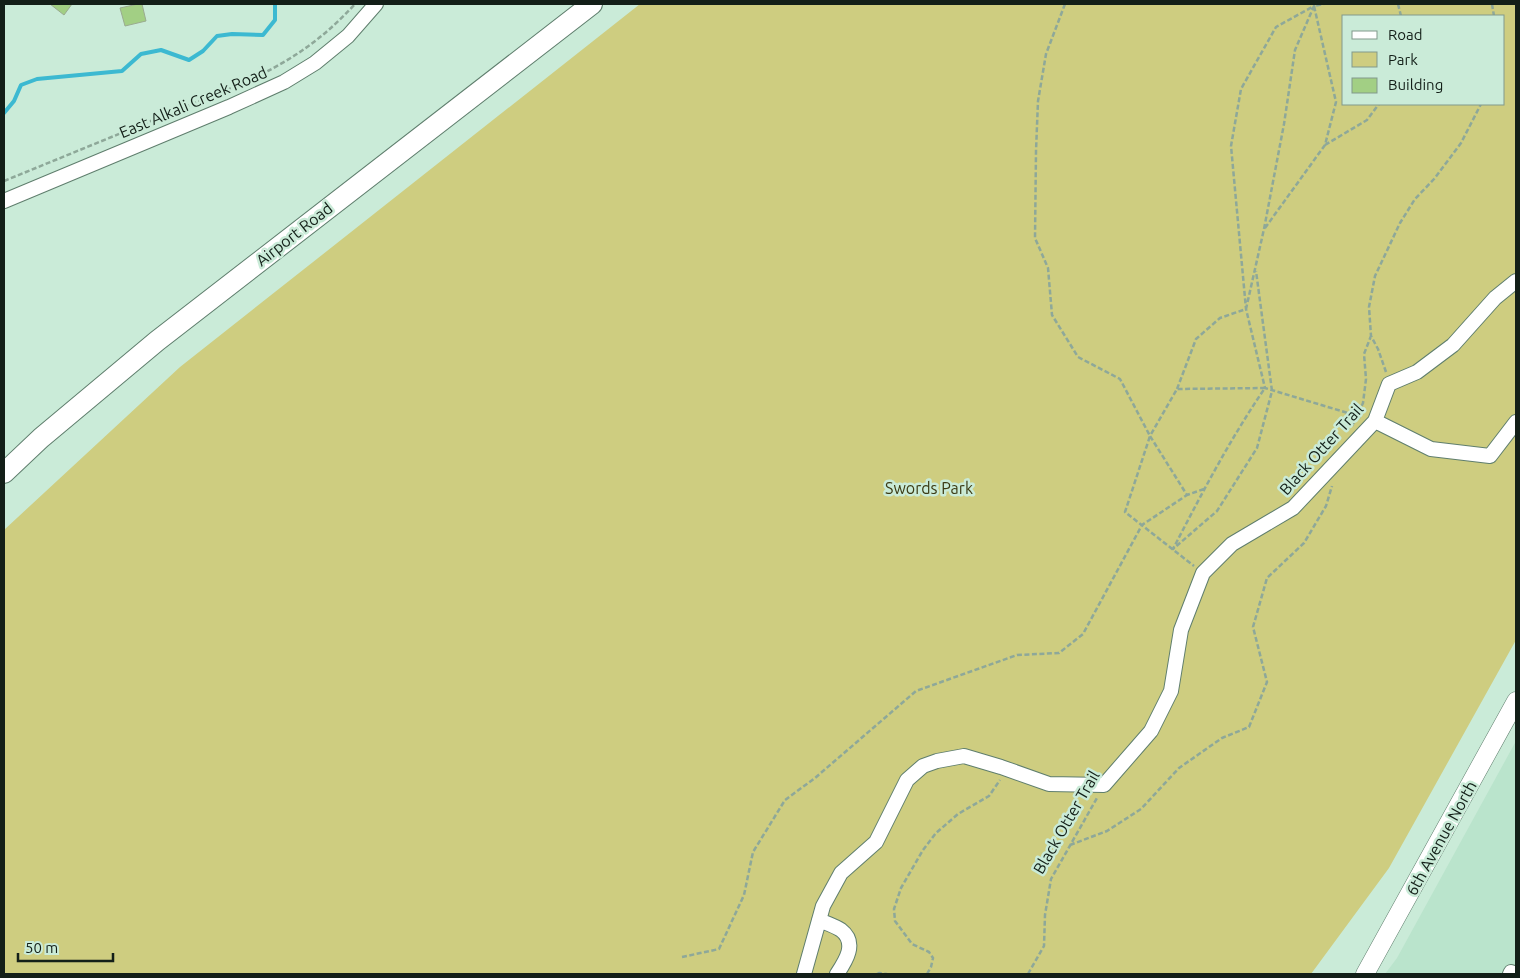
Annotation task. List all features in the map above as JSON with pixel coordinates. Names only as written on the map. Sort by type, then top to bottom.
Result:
[{"type":"highway","name":"Airport Road","points":[[4,473],[41,438],[157,341],[592,4]]},
{"type":"main road","name":"6th Avenue North","points":[[1365,974],[1516,701]]},
{"type":"street","name":"East Alkali Creek Road","points":[[4,201],[229,108],[284,82],[315,62],[348,36],[376,4]]},
{"type":"street","points":[[1389,384],[1417,372],[1453,345],[1495,298],[1516,281]]},
{"type":"street","name":"Black Otter Trail","points":[[1104,785],[1151,731],[1170,691],[1181,630],[1203,573],[1232,544],[1293,508],[1375,420],[1389,384]]},
{"type":"street","points":[[1375,420],[1431,450],[1490,456],[1516,422]]},
{"type":"street","points":[[804,974],[823,906],[841,873],[876,842],[907,780],[923,766],[937,761],[964,756],[1049,784],[1104,785]]},
{"type":"street","points":[[819,920],[843,931],[850,943],[848,958],[837,974]]},
{"type":"street","points":[[1510,974],[1511,972],[1515,974]]},
{"type":"path","points":[[4,181],[185,108],[275,68],[318,40],[355,4]]},
{"type":"path","points":[[1065,4],[1046,54],[1038,101],[1035,238],[1048,268],[1052,315],[1078,357],[1120,378],[1150,436],[1186,495]]},
{"type":"path","points":[[1173,549],[1204,489],[1265,388],[1246,309],[1231,146],[1241,89],[1276,26],[1313,5],[1324,4]]},
{"type":"path","points":[[1264,229],[1325,145],[1336,102],[1313,5]]},
{"type":"path","points":[[1246,309],[1256,270],[1284,124],[1295,50],[1313,5]]},
{"type":"path","points":[[1325,145],[1367,120],[1378,105]]},
{"type":"path","points":[[1389,384],[1378,349],[1371,336],[1369,307],[1374,276],[1400,223],[1416,199],[1462,142],[1480,105]]},
{"type":"path","points":[[1173,549],[1217,511],[1257,448],[1272,391],[1256,270]]},
{"type":"path","points":[[1203,573],[1125,512],[1150,436],[1177,389],[1196,339],[1220,318],[1246,309]]},
{"type":"path","points":[[1350,428],[1363,403],[1366,379],[1364,354],[1371,336]]},
{"type":"path","points":[[1177,389],[1265,388],[1375,420]]},
{"type":"path","points":[[1070,845],[1107,831],[1141,809],[1179,768],[1222,738],[1249,727],[1267,682],[1253,627],[1267,578],[1304,543],[1326,506],[1334,479],[1326,472]]},
{"type":"path","points":[[682,956],[719,950],[744,894],[753,852],[785,800],[815,778],[916,691],[1017,655],[1059,653],[1083,634],[1142,525],[1186,495],[1204,489]]},
{"type":"path","points":[[927,974],[933,958],[929,952],[912,944],[895,921],[894,909],[901,888],[923,850],[936,833],[958,814],[989,796],[1007,769]]},
{"type":"path","name":"Black Otter Trail","points":[[1028,974],[1044,946],[1045,915],[1051,879],[1104,785]]},
{"type":"path","points":[[877,974],[887,974]]},
{"type":"shaded area","points":[[1516,741],[1516,974],[1385,974],[1397,958]]},
{"type":"green space","name":"Swords Park","points":[[640,4],[1516,4],[1516,640],[1389,868],[1311,974],[4,974],[4,530],[180,367]]},
{"type":"building","points":[[50,4],[72,4],[64,15]]},
{"type":"building","points":[[142,4],[146,21],[125,26],[120,8]]},
{"type":"waterway","points":[[4,113],[14,101],[21,85],[37,79],[122,71],[141,54],[161,50],[189,60],[203,51],[217,36],[232,34],[263,35],[275,20],[275,4]]}]
